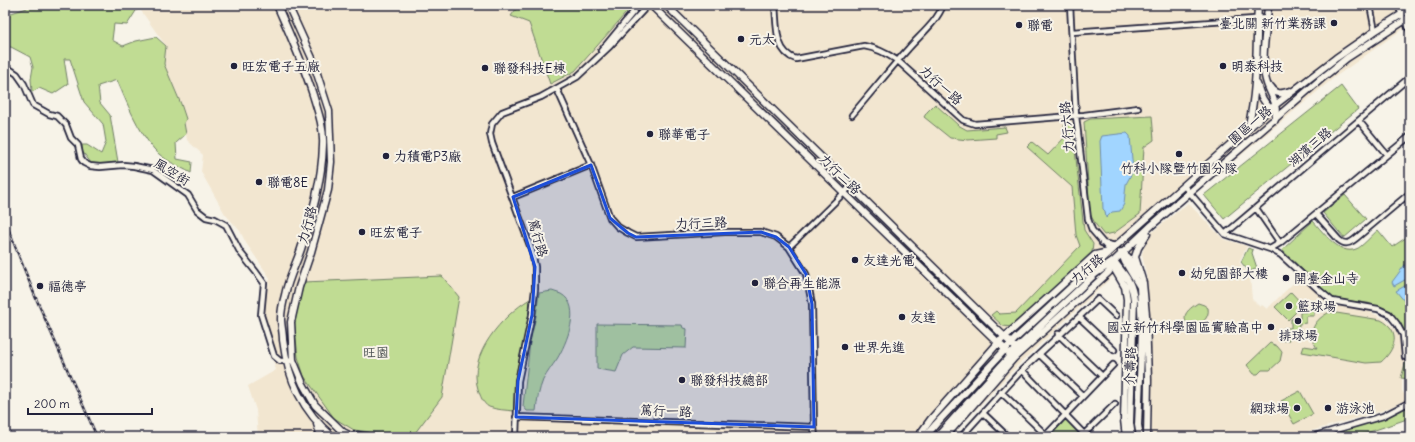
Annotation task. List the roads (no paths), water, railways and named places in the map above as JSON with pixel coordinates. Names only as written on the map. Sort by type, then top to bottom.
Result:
[{"type":"street","name":"力行路","points":[[277,5],[300,57],[320,114],[323,144],[319,183],[315,201],[285,293],[281,319],[286,362],[296,388],[313,418],[333,437]]},
{"type":"street","name":"力行路","points":[[288,5],[312,58],[321,84],[329,111],[331,136],[331,164],[328,190],[311,252],[299,287],[291,322],[293,360],[303,384],[315,405],[341,434],[350,437],[357,435],[367,437]]},
{"type":"street","points":[[596,59],[606,44],[639,5]]},
{"type":"street","points":[[557,89],[577,77],[650,5]]},
{"type":"street","name":"力行二路","points":[[650,5],[1012,356]]},
{"type":"street","name":"力行二路","points":[[666,5],[1019,350]]},
{"type":"street","name":"力行一路","points":[[775,5],[780,45],[786,54],[796,58],[864,46],[886,53],[898,61],[963,120],[970,123],[975,124],[1076,116],[1138,108]]},
{"type":"street","points":[[852,115],[932,23],[941,11],[943,5]]},
{"type":"street","name":"力行六路","points":[[1070,5],[1076,116],[1088,219],[1092,230],[1110,251]]},
{"type":"street","points":[[1248,129],[1253,109],[1258,5]]},
{"type":"street","points":[[1268,5],[1264,56],[1265,76],[1279,109]]},
{"type":"street","points":[[1370,5],[1375,31]]},
{"type":"street","points":[[1398,8],[1410,31]]},
{"type":"street","name":"園區一路","points":[[1116,246],[1248,129],[1321,79],[1403,17],[1410,9]]},
{"type":"street","name":"園區一路","points":[[1114,261],[1152,225],[1275,121],[1279,109],[1304,83],[1336,58],[1375,31],[1403,17],[1410,17]]},
{"type":"street","points":[[1072,32],[1268,18]]},
{"type":"street","name":"風空街","points":[[5,66],[17,74],[33,105],[49,114],[57,116],[66,124],[71,138],[78,145],[81,159],[84,163],[90,166],[100,167],[123,165],[152,170],[188,195],[196,210],[206,217],[215,219],[226,225],[240,252],[264,283],[262,315],[274,356],[280,361],[286,362]]},
{"type":"street","points":[[1265,76],[1268,83],[1276,93],[1282,94],[1304,83]]},
{"type":"street","name":"湖濱三路","points":[[1225,234],[1410,77]]},
{"type":"street","points":[[1255,78],[1258,89],[1279,109]]},
{"type":"street","name":"力行三路","points":[[557,89],[591,165],[610,218],[618,227],[636,237],[725,232],[761,232],[776,236],[793,251],[806,274],[812,304],[815,437]]},
{"type":"street","name":"篤行路","points":[[516,437],[518,381],[532,315],[535,289],[535,267],[532,251],[490,134],[492,124],[502,112],[557,89]]},
{"type":"street","points":[[1359,121],[1387,155]]},
{"type":"street","points":[[1270,249],[1280,244],[1410,136]]},
{"type":"street","points":[[513,197],[591,165]]},
{"type":"street","points":[[790,247],[851,186]]},
{"type":"street","points":[[1184,186],[1225,234],[1270,249],[1281,255],[1318,290],[1332,301],[1378,309],[1389,314],[1403,335],[1405,357]]},
{"type":"street","points":[[1316,214],[1338,240],[1342,244],[1346,244],[1352,242],[1410,193]]},
{"type":"street","points":[[1256,208],[1280,244]]},
{"type":"street","name":"介壽路","points":[[1147,437],[1148,380],[1146,315],[1143,282],[1135,257],[1138,248],[1152,225]]},
{"type":"street","points":[[1102,243],[1116,246]]},
{"type":"street","name":"力行路","points":[[925,437],[1011,342],[1116,246]]},
{"type":"street","name":"介壽路","points":[[1116,246],[1128,257],[1143,282]]},
{"type":"street","name":"力行路","points":[[918,437],[998,343],[1094,255],[1110,251]]},
{"type":"street","name":"介壽路","points":[[1110,251],[1114,261],[1128,279],[1132,288],[1134,300],[1130,423],[1132,437]]},
{"type":"street","name":"介壽路","points":[[1122,253],[1125,262],[1140,287],[1142,330],[1138,425],[1140,437]]},
{"type":"street","name":"力行路","points":[[1019,350],[1095,274],[1114,261]]},
{"type":"street","name":"介壽路","points":[[1114,261],[1112,271],[1125,287],[1127,299],[1124,420],[1126,437]]},
{"type":"street","name":"力行路","points":[[937,437],[1012,356],[1112,271]]},
{"type":"street","points":[[1112,271],[1128,279]]},
{"type":"street","points":[[961,437],[1022,370],[1058,334],[1098,299],[1116,316]]},
{"type":"street","points":[[1079,317],[1114,350]]},
{"type":"street","points":[[1058,334],[1102,376]]},
{"type":"street","points":[[1039,354],[1083,396]]},
{"type":"street","name":"力行路","points":[[945,437],[1012,356]]},
{"type":"street","points":[[286,362],[293,360]]},
{"type":"street","points":[[1001,392],[1047,436],[1064,415],[1113,365]]},
{"type":"street","points":[[1022,370],[1083,435],[1115,404]]},
{"type":"street","points":[[1311,437],[1383,416],[1410,402]]},
{"type":"street","points":[[983,413],[1008,437]]},
{"type":"street","name":"篤行一路","points":[[516,417],[814,427]]},
{"type":"street","points":[[313,418],[318,426],[321,437]]},
{"type":"street","points":[[966,431],[972,437]]},
{"type":"water","points":[[1127,133],[1130,136],[1133,171],[1126,184],[1124,204],[1120,211],[1112,212],[1106,218],[1105,211],[1103,209],[1100,141],[1102,136]]},
{"type":"water","points":[[1410,258],[1410,277],[1394,286],[1392,282]]},
{"type":"water","points":[[1410,283],[1410,308],[1396,291]]},
{"type":"railway","points":[[5,221],[35,296],[97,437]]},
{"type":"place","name":"臺北關 新竹業務課","points":[[1334,23]]},
{"type":"place","name":"聯電","points":[[1019,25]]},
{"type":"place","name":"元太","points":[[741,39]]},
{"type":"place","name":"旺宏電子五廠","points":[[234,66]]},
{"type":"place","name":"明泰科技","points":[[1223,66]]},
{"type":"place","name":"聯發科技E棟","points":[[485,68]]},
{"type":"place","name":"聯華電子","points":[[650,134]]},
{"type":"place","name":"竹科小隊暨竹園分隊","points":[[1179,154]]},
{"type":"place","name":"力積電P3廠","points":[[386,156]]},
{"type":"place","name":"聯電8E","points":[[259,182]]},
{"type":"place","name":"旺宏電子","points":[[362,232]]},
{"type":"place","name":"友達光電","points":[[855,260]]},
{"type":"place","name":"幼兒園部大樓","points":[[1182,273]]},
{"type":"place","name":"開臺金山寺","points":[[1286,278]]},
{"type":"place","name":"聯合再生能源","points":[[755,283]]},
{"type":"place","name":"福德亭","points":[[40,286]]},
{"type":"place","name":"籃球場","points":[[1289,306]]},
{"type":"place","name":"友達","points":[[902,317]]},
{"type":"place","name":"排球場","points":[[1298,321]]},
{"type":"place","name":"國立新竹科學園區實驗高中","points":[[1271,327]]},
{"type":"place","name":"世界先進","points":[[845,347]]},
{"type":"place","name":"聯發科技總部","points":[[682,380]]},
{"type":"place","name":"網球場","points":[[1297,408]]},
{"type":"place","name":"游泳池","points":[[1328,408]]},
{"type":"park label","name":"旺園","points":[[376,352]]}]
